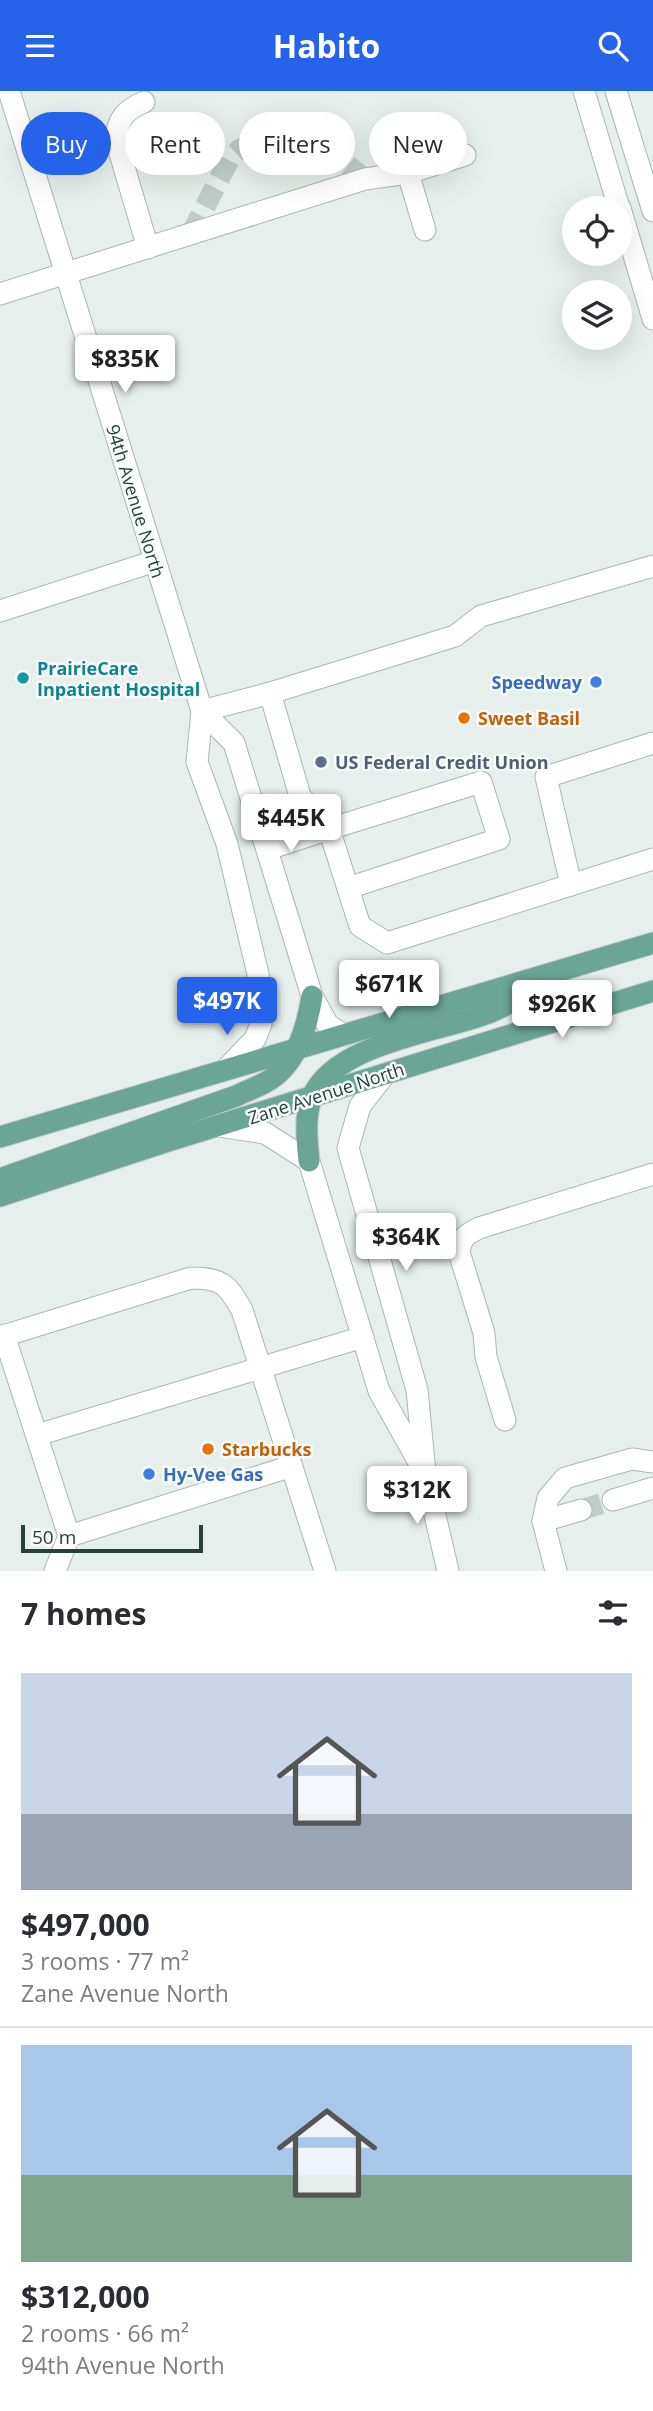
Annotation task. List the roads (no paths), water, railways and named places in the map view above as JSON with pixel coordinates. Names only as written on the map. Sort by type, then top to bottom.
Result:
[{"type":"main road","points":[[0,1137],[653,943]]},
{"type":"main road","points":[[309,1161],[307,1118],[313,1097],[326,1076],[346,1061],[395,1040],[491,1012],[580,965]]},
{"type":"main road","name":"Zane Avenue North","points":[[0,1196],[653,991]]},
{"type":"main road","points":[[0,1179],[236,1096],[271,1079],[289,1063],[298,1048],[313,996]]},
{"type":"street","name":"94th Avenue North","points":[[9,91],[202,711]]},
{"type":"street","points":[[584,91],[616,196]]},
{"type":"street","points":[[616,91],[653,211]]},
{"type":"street","points":[[144,102],[125,113],[116,125],[116,140],[148,248]]},
{"type":"street","points":[[0,294],[365,179],[394,175]]},
{"type":"street","points":[[409,175],[425,230]]},
{"type":"street","points":[[632,248],[653,319]]},
{"type":"street","points":[[0,611],[155,561]]},
{"type":"street","points":[[202,711],[455,636],[481,616],[651,573]]},
{"type":"street","points":[[270,693],[300,796],[329,829],[360,926],[387,943],[653,859]]},
{"type":"street","points":[[202,711],[234,743],[313,996],[328,1025],[344,1035]]},
{"type":"street","points":[[202,711],[197,762],[227,844],[258,974],[262,1008],[261,1024],[255,1039],[225,1070]]},
{"type":"street","points":[[571,885],[546,777],[653,743]]},
{"type":"street","points":[[268,849],[481,782],[499,839],[348,888]]},
{"type":"street","points":[[385,1074],[360,1106],[348,1148],[417,1390],[425,1472],[448,1571]]},
{"type":"street","points":[[219,1126],[265,1133],[309,1161],[379,1391],[425,1472]]},
{"type":"street","points":[[505,1420],[485,1357],[484,1333],[459,1252],[460,1241],[466,1234],[479,1228],[653,1174]]},
{"type":"street","points":[[55,1571],[69,1536],[2,1336],[191,1277],[212,1278],[229,1287],[242,1310],[325,1571]]},
{"type":"street","points":[[37,1435],[363,1337]]},
{"type":"street","points":[[556,1571],[543,1521],[548,1498],[565,1478],[632,1459],[653,1462]]},
{"type":"street","points":[[69,1536],[292,1466]]},
{"type":"street","points":[[613,1500],[653,1488]]},
{"type":"street","points":[[543,1521],[581,1510]]},
{"type":"tunnel","points":[[191,234],[230,158],[240,149],[289,135],[299,136],[336,156],[365,179]]},
{"type":"tunnel","points":[[581,1510],[613,1500]]},
{"type":"place","name":"PrairieCare Inpatient Hospital","points":[[23,678]]},
{"type":"place","name":"Speedway","points":[[596,682]]},
{"type":"place","name":"Sweet Basil","points":[[464,718]]},
{"type":"place","name":"US Federal Credit Union","points":[[321,762]]},
{"type":"place","name":"Starbucks","points":[[208,1449]]},
{"type":"place","name":"Hy-Vee Gas","points":[[149,1474]]}]
